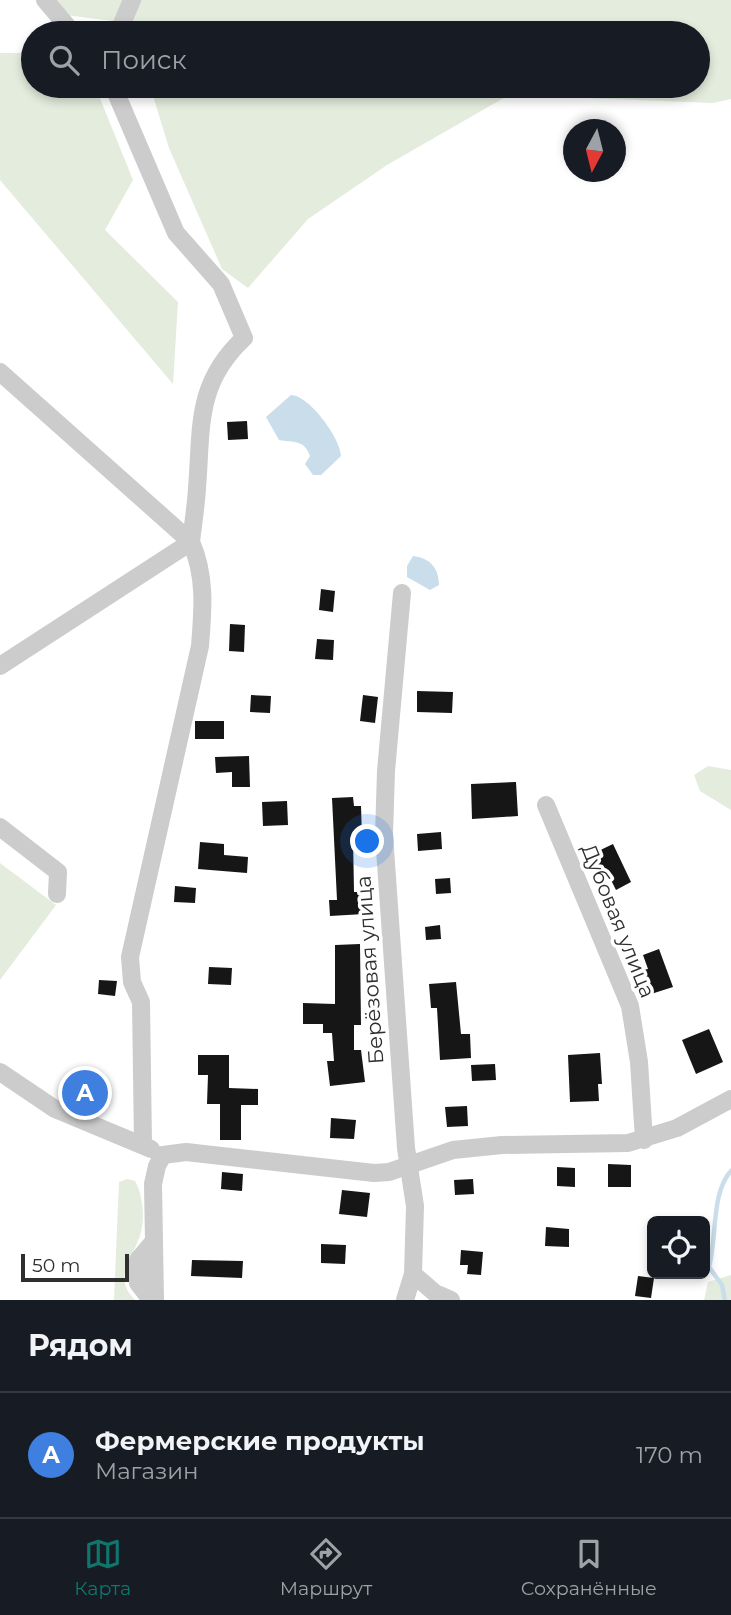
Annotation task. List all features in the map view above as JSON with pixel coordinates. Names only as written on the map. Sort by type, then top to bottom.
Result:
[{"type":"street","points":[[45,0],[63,21]]},
{"type":"street","points":[[123,21],[132,0]]},
{"type":"street","points":[[118,98],[176,233],[221,284],[244,338],[225,356],[207,387],[199,425],[191,542]]},
{"type":"street","points":[[0,372],[191,542],[200,563],[204,600],[200,646],[130,957],[132,982],[141,1002],[143,1144]]},
{"type":"street","points":[[0,666],[191,542]]},
{"type":"street","name":"Берёзовая улица","points":[[402,593],[386,771],[384,835],[408,1164],[415,1206],[413,1275],[405,1300]]},
{"type":"street","name":"Дубовая улица","points":[[546,805],[630,1006],[639,1062],[645,1140]]},
{"type":"street","points":[[0,827],[58,872],[57,894]]},
{"type":"street","points":[[0,1072],[55,1109],[143,1144],[163,1156],[186,1152],[373,1173],[465,1149],[502,1145],[628,1143],[645,1140],[677,1128],[731,1099]]},
{"type":"street","points":[[153,1300],[153,1184],[157,1166],[163,1156]]},
{"type":"street","points":[[413,1275],[435,1293],[451,1300]]},
{"type":"green space","points":[[56,0],[731,0],[731,99],[713,103],[586,98],[710,98],[710,21],[112,21],[66,15]]},
{"type":"green space","points":[[0,53],[21,53],[21,98],[100,98],[133,180],[105,230],[178,302],[173,384],[0,180]]},
{"type":"green space","points":[[154,98],[504,98],[387,165],[308,219],[248,288],[222,269],[169,148]]},
{"type":"green space","points":[[708,766],[731,770],[731,810],[700,791],[694,775]]},
{"type":"green space","points":[[0,863],[56,905],[0,980]]},
{"type":"green space","points":[[127,1179],[135,1181],[143,1210],[141,1234],[124,1278],[125,1285],[135,1300],[114,1300],[119,1182]]},
{"type":"green space","points":[[731,1275],[731,1300],[704,1300],[708,1282]]},
{"type":"water","points":[[291,395],[315,410],[340,448],[341,456],[321,475],[313,475],[305,464],[310,456],[305,447],[302,444],[279,440],[266,417]]},
{"type":"water","points":[[413,556],[432,565],[439,585],[430,590],[407,577],[407,566]]},
{"type":"building","points":[[247,421],[248,439],[228,440],[227,422]]},
{"type":"building","points":[[321,589],[335,591],[333,612],[319,610]]},
{"type":"building","points":[[230,624],[245,625],[244,652],[229,651]]},
{"type":"building","points":[[317,639],[334,640],[333,660],[315,659]]},
{"type":"building","points":[[417,691],[453,692],[452,713],[417,712]]},
{"type":"building","points":[[251,695],[271,696],[270,713],[250,712]]},
{"type":"building","points":[[363,695],[378,697],[375,723],[360,721]]},
{"type":"building","points":[[195,721],[224,721],[224,739],[195,739]]},
{"type":"building","points":[[249,756],[250,787],[232,787],[232,772],[216,773],[215,757]]},
{"type":"building","points":[[516,782],[518,816],[472,819],[471,784]]},
{"type":"building","points":[[353,797],[354,806],[361,806],[362,837],[353,837],[354,892],[362,892],[364,914],[330,916],[329,900],[337,900],[332,798]]},
{"type":"building","points":[[287,801],[288,825],[263,826],[262,802]]},
{"type":"building","points":[[441,832],[442,849],[418,851],[417,834]]},
{"type":"building","points":[[200,842],[224,844],[224,855],[248,857],[247,873],[198,869]]},
{"type":"building","points":[[613,844],[631,882],[616,890],[609,876],[602,880],[590,855]]},
{"type":"building","points":[[450,878],[451,893],[436,894],[435,879]]},
{"type":"building","points":[[175,886],[196,888],[195,903],[174,902]]},
{"type":"building","points":[[440,925],[441,939],[426,940],[425,927]]},
{"type":"building","points":[[360,944],[361,1025],[354,1025],[354,1050],[361,1050],[365,1082],[330,1086],[327,1061],[334,1061],[332,1033],[323,1033],[323,1024],[303,1024],[303,1003],[335,1004],[335,945]]},
{"type":"building","points":[[659,949],[673,987],[651,994],[643,970],[648,969],[643,955]]},
{"type":"building","points":[[209,967],[232,968],[231,985],[208,984]]},
{"type":"building","points":[[99,980],[117,981],[115,996],[98,994]]},
{"type":"building","points":[[456,982],[461,1034],[470,1034],[471,1058],[440,1060],[437,1008],[431,1008],[429,984]]},
{"type":"building","points":[[709,1029],[723,1062],[696,1074],[682,1040]]},
{"type":"building","points":[[600,1053],[602,1084],[598,1084],[599,1101],[570,1102],[568,1055]]},
{"type":"building","points":[[198,1055],[229,1055],[229,1088],[258,1089],[258,1105],[241,1105],[241,1140],[220,1140],[220,1104],[207,1104],[208,1075],[198,1075]]},
{"type":"building","points":[[495,1064],[496,1080],[472,1081],[471,1065]]},
{"type":"building","points":[[84,1070],[96,1080],[82,1097],[70,1087]]},
{"type":"building","points":[[467,1106],[468,1126],[447,1127],[445,1107]]},
{"type":"building","points":[[331,1118],[356,1120],[354,1139],[330,1138]]},
{"type":"building","points":[[608,1164],[631,1165],[631,1187],[608,1187]]},
{"type":"building","points":[[557,1167],[575,1168],[575,1187],[557,1186]]},
{"type":"building","points":[[222,1172],[243,1174],[242,1191],[221,1189]]},
{"type":"building","points":[[473,1179],[474,1194],[455,1195],[454,1180]]},
{"type":"building","points":[[342,1190],[370,1193],[367,1217],[339,1214]]},
{"type":"building","points":[[546,1227],[569,1229],[569,1247],[545,1246]]},
{"type":"building","points":[[321,1244],[346,1245],[345,1264],[321,1263]]},
{"type":"building","points":[[461,1250],[483,1252],[481,1275],[467,1274],[468,1265],[460,1265]]},
{"type":"building","points":[[192,1260],[243,1261],[242,1278],[191,1276]]},
{"type":"building","points":[[638,1276],[654,1279],[651,1298],[635,1296]]},
{"type":"waterway","points":[[725,1300],[722,1285],[709,1267],[717,1203],[731,1171]]},
{"type":"place","name":"Фермерские продукты","points":[[85,1093]]}]
